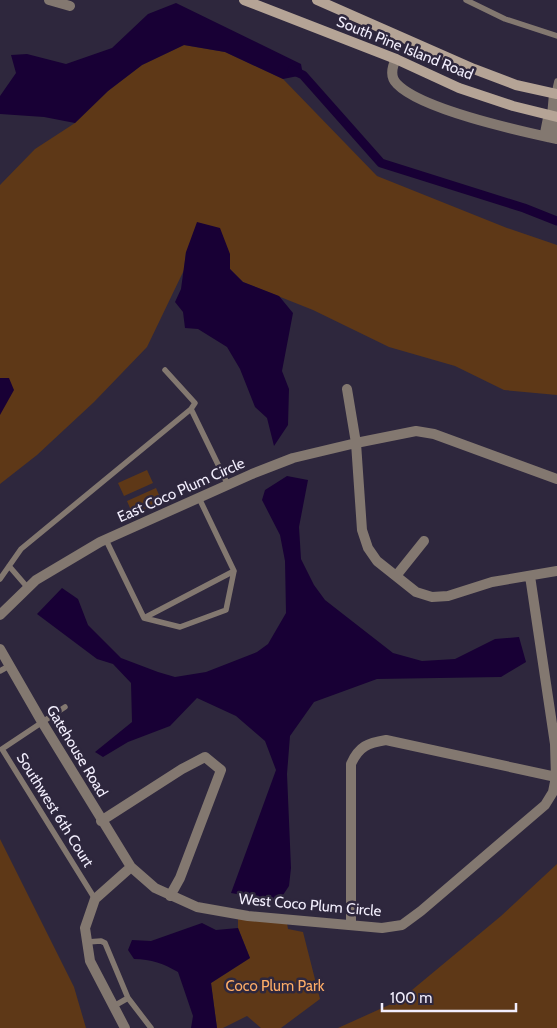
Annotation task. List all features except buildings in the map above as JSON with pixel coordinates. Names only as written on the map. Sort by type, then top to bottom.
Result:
[{"type":"main road","name":"South Pine Island Road","points":[[244,0],[396,59],[459,88],[513,106],[554,116]]},
{"type":"main road","name":"South Pine Island Road","points":[[317,0],[516,85],[556,94]]},
{"type":"street","points":[[49,0],[70,6]]},
{"type":"street","points":[[396,59],[392,67],[392,76],[396,84],[421,100],[455,113],[552,138]]},
{"type":"street","points":[[552,138],[545,133],[548,118],[554,116],[556,94]]},
{"type":"street","points":[[347,389],[356,443],[362,530],[368,548],[377,561],[416,592],[432,597],[448,596],[492,582],[557,571]]},
{"type":"street","name":"East Coco Plum Circle","points":[[0,615],[36,580],[106,540],[293,458],[416,431],[434,434],[557,479]]},
{"type":"street","points":[[396,576],[424,541]]},
{"type":"street","points":[[351,925],[351,764],[357,751],[367,743],[386,740],[556,777],[554,719],[530,576]]},
{"type":"street","name":"Gatehouse Road","points":[[0,649],[42,722],[131,867]]},
{"type":"street","points":[[101,820],[182,769],[205,757],[221,770],[180,878],[170,896]]},
{"type":"street","name":"West Coco Plum Circle","points":[[131,867],[155,888],[197,907],[248,916],[382,928],[402,925],[545,805],[553,792],[556,777]]},
{"type":"street","points":[[125,1028],[90,961],[85,928],[96,899],[131,867]]},
{"type":"lane","points":[[466,0],[505,19],[557,36]]},
{"type":"lane","points":[[556,94],[557,81]]},
{"type":"lane","points":[[0,578],[21,549],[191,409],[195,403],[165,370]]},
{"type":"lane","points":[[191,409],[228,485]]},
{"type":"lane","points":[[106,540],[144,618],[180,627],[226,610],[234,571],[199,498]]},
{"type":"lane","points":[[9,566],[28,588]]},
{"type":"lane","points":[[144,618],[234,571]]},
{"type":"lane","points":[[0,671],[9,666]]},
{"type":"lane","points":[[42,722],[65,707]]},
{"type":"lane","name":"Southwest 6th Court","points":[[42,722],[2,749],[96,899]]},
{"type":"lane","points":[[87,942],[100,941],[105,943],[128,998],[151,1028]]},
{"type":"lane","points":[[114,1006],[128,998]]},
{"type":"green space","points":[[184,45],[225,52],[283,79],[377,176],[507,228],[557,245],[557,395],[504,390],[455,366],[389,347],[313,310],[243,282],[230,269],[230,254],[186,252],[184,270],[147,347],[94,402],[37,455],[0,484],[0,185],[35,149],[75,123],[108,91],[142,65]]},
{"type":"green space","points":[[147,470],[153,483],[124,496],[118,483]]},
{"type":"green space","points":[[156,488],[162,502],[133,515],[127,501]]},
{"type":"green space","points":[[0,839],[74,987],[86,1028],[0,1028]]},
{"type":"green space","points":[[557,864],[557,1028],[338,1028],[400,1000],[501,916]]},
{"type":"green space","name":"Coco Plum Park","points":[[238,918],[287,923],[288,929],[303,932],[320,999],[281,1028],[261,1028],[247,1016],[223,1028],[217,1028],[211,983],[250,958],[238,928]]},
{"type":"shaded area","points":[[176,3],[301,64],[303,75],[283,79],[225,52],[184,45],[142,65],[108,91],[75,123],[44,117],[0,114],[0,96],[16,73],[11,55],[27,54],[66,64],[112,48],[148,14]]},
{"type":"shaded area","points":[[197,222],[220,228],[230,254],[230,269],[243,282],[279,296],[293,313],[282,371],[289,389],[288,425],[274,446],[267,418],[255,407],[240,369],[227,347],[198,329],[185,328],[183,312],[175,302],[181,289],[186,252]]},
{"type":"shaded area","points":[[0,378],[9,378],[14,390],[0,415]]},
{"type":"shaded area","points":[[287,476],[308,480],[299,527],[301,559],[314,585],[325,600],[393,653],[422,661],[455,659],[495,639],[519,637],[526,662],[501,677],[377,679],[314,702],[290,736],[287,774],[291,868],[289,886],[279,901],[231,893],[276,770],[265,741],[236,716],[197,698],[170,726],[128,742],[103,757],[95,752],[132,722],[131,683],[113,664],[97,659],[37,614],[62,588],[78,599],[88,625],[121,658],[175,677],[206,672],[257,652],[268,644],[286,613],[285,561],[280,535],[262,500],[265,490]]},
{"type":"shaded area","points":[[202,923],[216,930],[238,928],[250,958],[211,983],[217,1028],[191,1028],[193,1016],[178,972],[157,963],[134,959],[128,950],[132,940],[151,941]]},
{"type":"waterway","points":[[292,70],[303,75],[381,163],[524,208],[557,221]]}]
